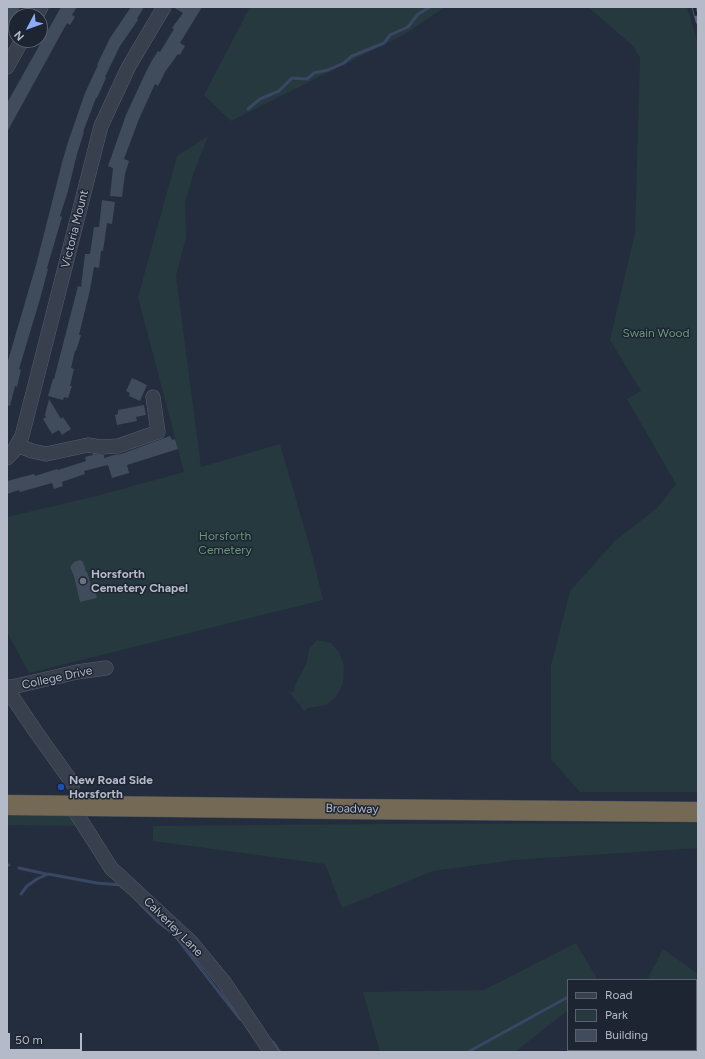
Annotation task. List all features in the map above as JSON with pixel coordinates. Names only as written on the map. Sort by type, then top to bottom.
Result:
[{"type":"highway","name":"Broadway","points":[[7,805],[366,810],[698,812]]},
{"type":"street","name":"Victoria Mount","points":[[7,458],[13,452],[22,436],[101,126],[129,66],[164,7]]},
{"type":"street","points":[[7,67],[18,48]]},
{"type":"street","points":[[17,445],[32,451],[46,454],[88,445],[100,447],[118,446],[158,432],[153,396]]},
{"type":"street","name":"College Drive","points":[[7,688],[77,672],[106,668]]},
{"type":"street","points":[[7,688],[73,784]]},
{"type":"street","name":"Calverley Lane","points":[[71,805],[111,868],[191,942],[224,982],[271,1052]]},
{"type":"green space","points":[[250,7],[445,7],[405,34],[231,121],[204,95]]},
{"type":"green space","name":"Swain Wood","points":[[588,7],[687,7],[698,44],[698,792],[580,792],[551,759],[551,665],[570,591],[615,541],[657,508],[676,484],[627,399],[641,391],[610,340],[635,233],[640,58],[633,46]]},
{"type":"green space","name":"Horsforth Cemetery","points":[[208,136],[194,172],[185,203],[186,237],[176,276],[201,467],[280,444],[313,558],[323,600],[29,673],[7,632],[7,517],[96,496],[184,472],[138,297],[177,156]]},
{"type":"green space","points":[[317,640],[331,643],[339,652],[344,666],[343,684],[336,697],[326,705],[307,708],[304,711],[288,690],[293,693],[295,685],[307,662],[309,649]]},
{"type":"green space","points":[[7,815],[75,816],[79,826],[7,825]]},
{"type":"green space","points":[[698,823],[698,848],[514,860],[433,871],[342,908],[325,864],[153,841],[153,826]]},
{"type":"green space","points":[[576,943],[597,979],[567,979],[567,1011],[515,1052],[380,1052],[363,992],[484,990]]},
{"type":"green space","points":[[663,949],[698,974],[698,1014],[697,979],[648,979]]},
{"type":"building","points":[[7,7],[20,7],[8,8],[7,32]]},
{"type":"building","points":[[61,7],[77,7],[72,15],[75,17],[70,25],[67,23],[7,132],[7,103],[38,48],[48,48],[48,30]]},
{"type":"building","points":[[131,7],[144,7],[137,19],[138,20],[120,46],[105,77],[106,78],[96,98],[83,132],[60,216],[62,217],[47,268],[40,299],[19,369],[21,370],[17,387],[15,386],[10,406],[7,405],[7,364],[36,265],[69,139],[85,93],[97,65],[110,38]]},
{"type":"building","points":[[173,7],[202,7],[180,43],[185,46],[180,55],[178,54],[165,72],[158,86],[155,84],[139,119],[124,159],[129,161],[125,174],[122,197],[110,196],[113,168],[108,166],[126,115],[151,62],[158,51],[160,52],[174,29],[172,28],[183,13]]},
{"type":"building","points":[[102,200],[115,202],[112,224],[107,223],[99,268],[94,267],[79,335],[81,335],[71,368],[74,369],[70,386],[72,386],[68,398],[64,397],[63,400],[48,396],[54,379],[78,286],[81,287],[85,254],[90,254],[94,227],[99,227]]},
{"type":"building","points":[[132,378],[147,385],[140,401],[129,396],[130,393],[126,391]]},
{"type":"building","points":[[49,399],[61,419],[63,417],[71,429],[62,435],[59,430],[52,434],[43,419],[46,417],[45,415]]},
{"type":"building","points":[[144,405],[146,415],[136,417],[137,421],[117,425],[115,415],[118,414],[118,410]]},
{"type":"building","points":[[170,436],[172,440],[175,439],[178,449],[127,465],[129,473],[112,478],[108,465],[84,471],[85,474],[62,482],[63,486],[54,489],[52,483],[7,494],[7,481],[58,470],[86,461],[85,457],[93,454],[104,455],[104,458],[121,454]]},
{"type":"building","name":"Horsforth Cemetery Chapel","points":[[80,560],[83,562],[91,585],[94,586],[97,598],[80,602],[74,576],[70,567],[74,562]]},
{"type":"waterway","points":[[248,109],[260,99],[279,91],[292,78],[307,79],[314,73],[328,70],[344,63],[352,56],[384,43],[390,35],[408,27],[418,14],[430,7]]},
{"type":"waterway","points":[[19,868],[46,874]]},
{"type":"waterway","points":[[21,894],[27,886],[48,874],[97,883],[121,885],[122,887]]},
{"type":"waterway","points":[[140,904],[166,928]]},
{"type":"waterway","points":[[176,937],[240,1019]]},
{"type":"waterway","points":[[468,1052],[567,998]]},
{"type":"waterway","points":[[273,1042],[280,1052]]},
{"type":"railway","points":[[694,7],[698,22]]},
{"type":"place","name":"Horsforth Cemetery Chapel","points":[[83,581]]},
{"type":"place","name":"New Road Side Horsforth","points":[[61,787]]}]
